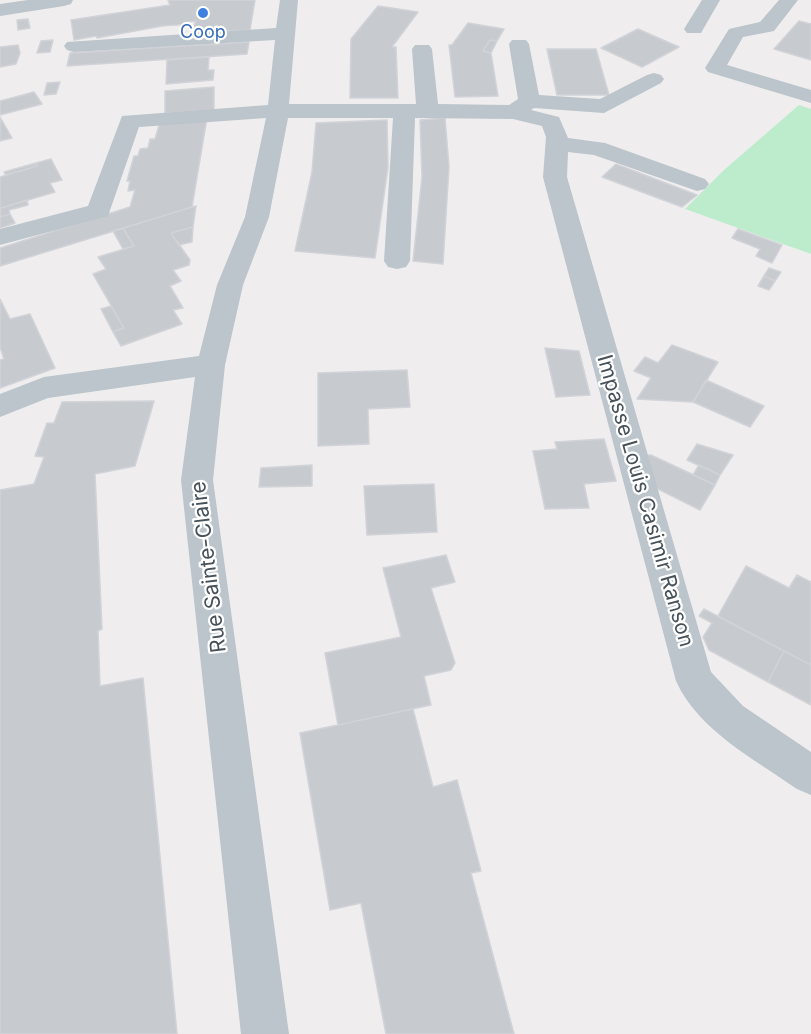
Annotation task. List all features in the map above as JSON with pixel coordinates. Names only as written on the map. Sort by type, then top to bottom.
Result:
[{"type":"street","points":[[0,10],[23,3],[64,0]]},
{"type":"street","name":"Rue Sainte-Claire","points":[[265,1034],[197,480],[211,365],[231,285],[257,217],[278,111],[289,0]]},
{"type":"street","points":[[694,29],[711,0]]},
{"type":"street","points":[[789,0],[767,27],[736,33],[715,68],[811,97]]},
{"type":"street","points":[[74,46],[286,33]]},
{"type":"street","points":[[519,44],[521,106]]},
{"type":"street","points":[[422,50],[428,112]]},
{"type":"street","points":[[0,237],[99,211],[130,121],[278,111],[428,112],[521,106],[604,106],[654,79]]},
{"type":"street","points":[[521,106],[551,122],[557,137],[556,144],[597,148],[697,184]]},
{"type":"street","points":[[397,261],[404,112]]},
{"type":"street","name":"Impasse Louis Casimir Ranson","points":[[556,144],[555,177],[695,681],[729,719],[811,775]]},
{"type":"street","points":[[0,406],[44,388],[211,365]]},
{"type":"green space","points":[[799,105],[811,109],[811,254],[685,209],[724,170]]},
{"type":"building","points":[[168,0],[255,0],[250,30],[190,33],[196,21],[189,22],[191,24],[162,26],[74,40],[71,20],[170,5]]},
{"type":"building","points":[[378,6],[418,12],[392,47],[396,47],[398,98],[350,98],[351,39]]},
{"type":"building","points":[[28,19],[30,28],[18,30],[17,20]]},
{"type":"building","points":[[799,21],[811,24],[811,60],[774,49]]},
{"type":"building","points":[[468,23],[504,29],[497,41],[490,40],[483,51],[491,53],[498,96],[455,97],[449,45],[452,45]]},
{"type":"building","points":[[638,29],[679,47],[642,67],[601,48]]},
{"type":"building","points":[[53,40],[50,52],[37,53],[41,41]]},
{"type":"building","points":[[490,40],[497,41],[491,53],[483,51]]},
{"type":"building","points":[[249,42],[247,54],[67,66],[70,53]]},
{"type":"building","points":[[18,45],[20,53],[16,64],[0,67],[0,47]]},
{"type":"building","points":[[547,49],[596,49],[609,95],[557,95]]},
{"type":"building","points":[[209,57],[208,70],[214,70],[213,80],[166,84],[167,60]]},
{"type":"building","points":[[60,82],[56,94],[44,95],[47,83]]},
{"type":"building","points":[[214,87],[214,110],[165,113],[165,91]]},
{"type":"building","points":[[34,92],[42,104],[0,115],[0,101]]},
{"type":"building","points":[[0,117],[12,138],[0,141]]},
{"type":"building","points":[[207,118],[192,207],[0,266],[0,248],[130,207],[135,190],[128,191],[130,181],[127,181],[134,156],[138,156],[140,149],[148,148],[150,139],[155,139],[160,122]]},
{"type":"building","points":[[445,118],[449,167],[443,264],[413,261],[422,177],[420,120]]},
{"type":"building","points":[[387,120],[388,167],[375,258],[295,251],[312,172],[316,123]]},
{"type":"building","points":[[51,159],[62,180],[50,183],[55,192],[1,208],[0,212],[0,177],[37,166],[36,163]]},
{"type":"building","points":[[36,163],[37,166],[6,175],[4,172]]},
{"type":"building","points":[[616,164],[697,195],[682,207],[602,177]]},
{"type":"building","points":[[27,200],[28,205],[9,210],[10,214],[0,217],[1,208]]},
{"type":"building","points":[[196,206],[193,227],[171,233],[190,260],[189,265],[173,270],[181,281],[170,286],[183,308],[173,310],[182,324],[121,346],[113,332],[124,328],[93,274],[106,269],[98,257],[134,246],[123,228]]},
{"type":"building","points":[[10,214],[15,223],[0,228],[0,217]]},
{"type":"building","points":[[193,227],[192,242],[179,245],[171,233]]},
{"type":"building","points":[[123,228],[134,246],[123,249],[113,231]]},
{"type":"building","points":[[738,229],[782,245],[772,263],[756,256],[760,249],[732,238]]},
{"type":"building","points":[[769,268],[781,272],[775,281],[764,276]]},
{"type":"building","points":[[764,276],[775,281],[769,290],[758,286]]},
{"type":"building","points":[[0,299],[10,319],[30,314],[55,368],[0,388],[0,360],[4,359],[0,347]]},
{"type":"building","points":[[111,306],[124,328],[113,332],[101,309]]},
{"type":"building","points":[[672,345],[718,362],[693,402],[637,399],[651,378],[634,371],[645,357],[658,363]]},
{"type":"building","points":[[545,348],[579,351],[590,395],[556,397]]},
{"type":"building","points":[[407,370],[410,407],[368,409],[369,444],[318,446],[318,373]]},
{"type":"building","points":[[706,380],[764,406],[750,427],[693,402]]},
{"type":"building","points":[[154,401],[135,466],[95,474],[102,629],[98,631],[100,686],[143,678],[177,1034],[0,1034],[0,490],[34,484],[44,457],[35,456],[47,423],[54,423],[62,402]]},
{"type":"building","points":[[604,439],[616,481],[584,484],[589,508],[545,509],[533,451],[557,449],[555,442]]},
{"type":"building","points":[[697,444],[733,455],[720,475],[687,460]]},
{"type":"building","points":[[644,455],[651,455],[715,485],[700,510],[654,487]]},
{"type":"building","points":[[312,465],[312,486],[259,487],[261,468]]},
{"type":"building","points":[[699,465],[720,475],[715,485],[693,475]]},
{"type":"building","points":[[434,484],[437,532],[367,535],[364,486]]},
{"type":"building","points":[[446,555],[455,582],[431,588],[455,663],[451,670],[424,676],[431,705],[338,725],[325,653],[401,637],[383,568]]},
{"type":"building","points":[[746,566],[789,588],[797,575],[811,582],[811,665],[718,616]]},
{"type":"building","points":[[704,609],[784,651],[768,682],[709,650],[703,637],[712,623],[699,616]]},
{"type":"building","points":[[784,651],[811,665],[811,705],[768,682]]},
{"type":"building","points":[[413,709],[433,787],[457,780],[481,871],[471,873],[514,1034],[386,1034],[361,903],[330,910],[300,733]]},
{"type":"place","name":"Coop","points":[[203,13]]}]
